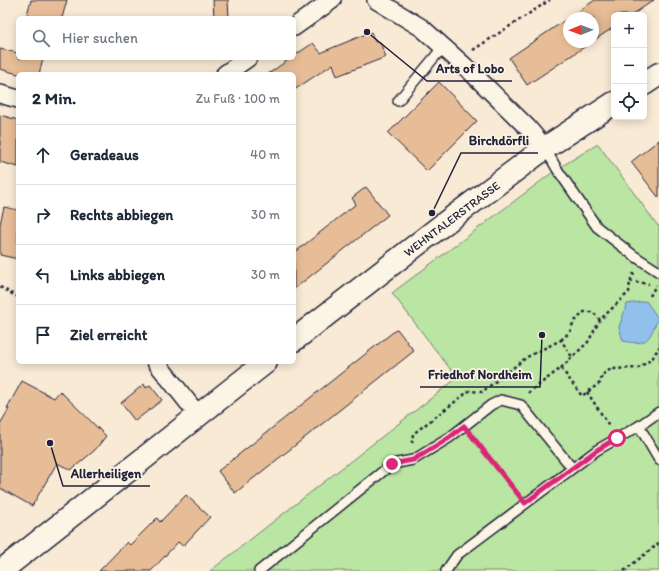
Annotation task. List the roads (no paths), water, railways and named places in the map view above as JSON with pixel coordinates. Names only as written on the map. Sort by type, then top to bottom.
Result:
[{"type":"main road","points":[[647,82],[659,74]]},
{"type":"main road","name":"WEHNTALERSTRASSE","points":[[296,338],[441,226],[545,148],[611,106]]},
{"type":"main road","points":[[1,571],[263,364]]},
{"type":"street","points":[[296,26],[332,0]]},
{"type":"street","points":[[381,1],[422,28],[480,80],[527,127],[545,148]]},
{"type":"street","points":[[228,72],[245,60]]},
{"type":"street","points":[[0,94],[16,98]]},
{"type":"street","points":[[158,364],[198,415]]},
{"type":"lane","points":[[398,101],[443,47]]},
{"type":"lane","points":[[545,148],[557,170],[597,227],[633,255],[659,272]]},
{"type":"lane","points":[[259,571],[392,464],[413,460],[449,438],[501,400],[521,405],[572,468]]},
{"type":"lane","points":[[446,571],[457,555],[525,503],[597,450],[639,426],[659,412]]},
{"type":"lane","points":[[639,426],[659,460]]},
{"type":"water","points":[[646,301],[658,318],[650,336],[643,342],[638,343],[623,341],[619,327],[627,304]]},
{"type":"place","name":"Arts of Lobo","points":[[367,32]]},
{"type":"place","name":"Birchdörfli","points":[[432,213]]},
{"type":"place","name":"Friedhof Nordheim","points":[[542,335]]},
{"type":"place","name":"Allerheiligen","points":[[50,443]]}]
